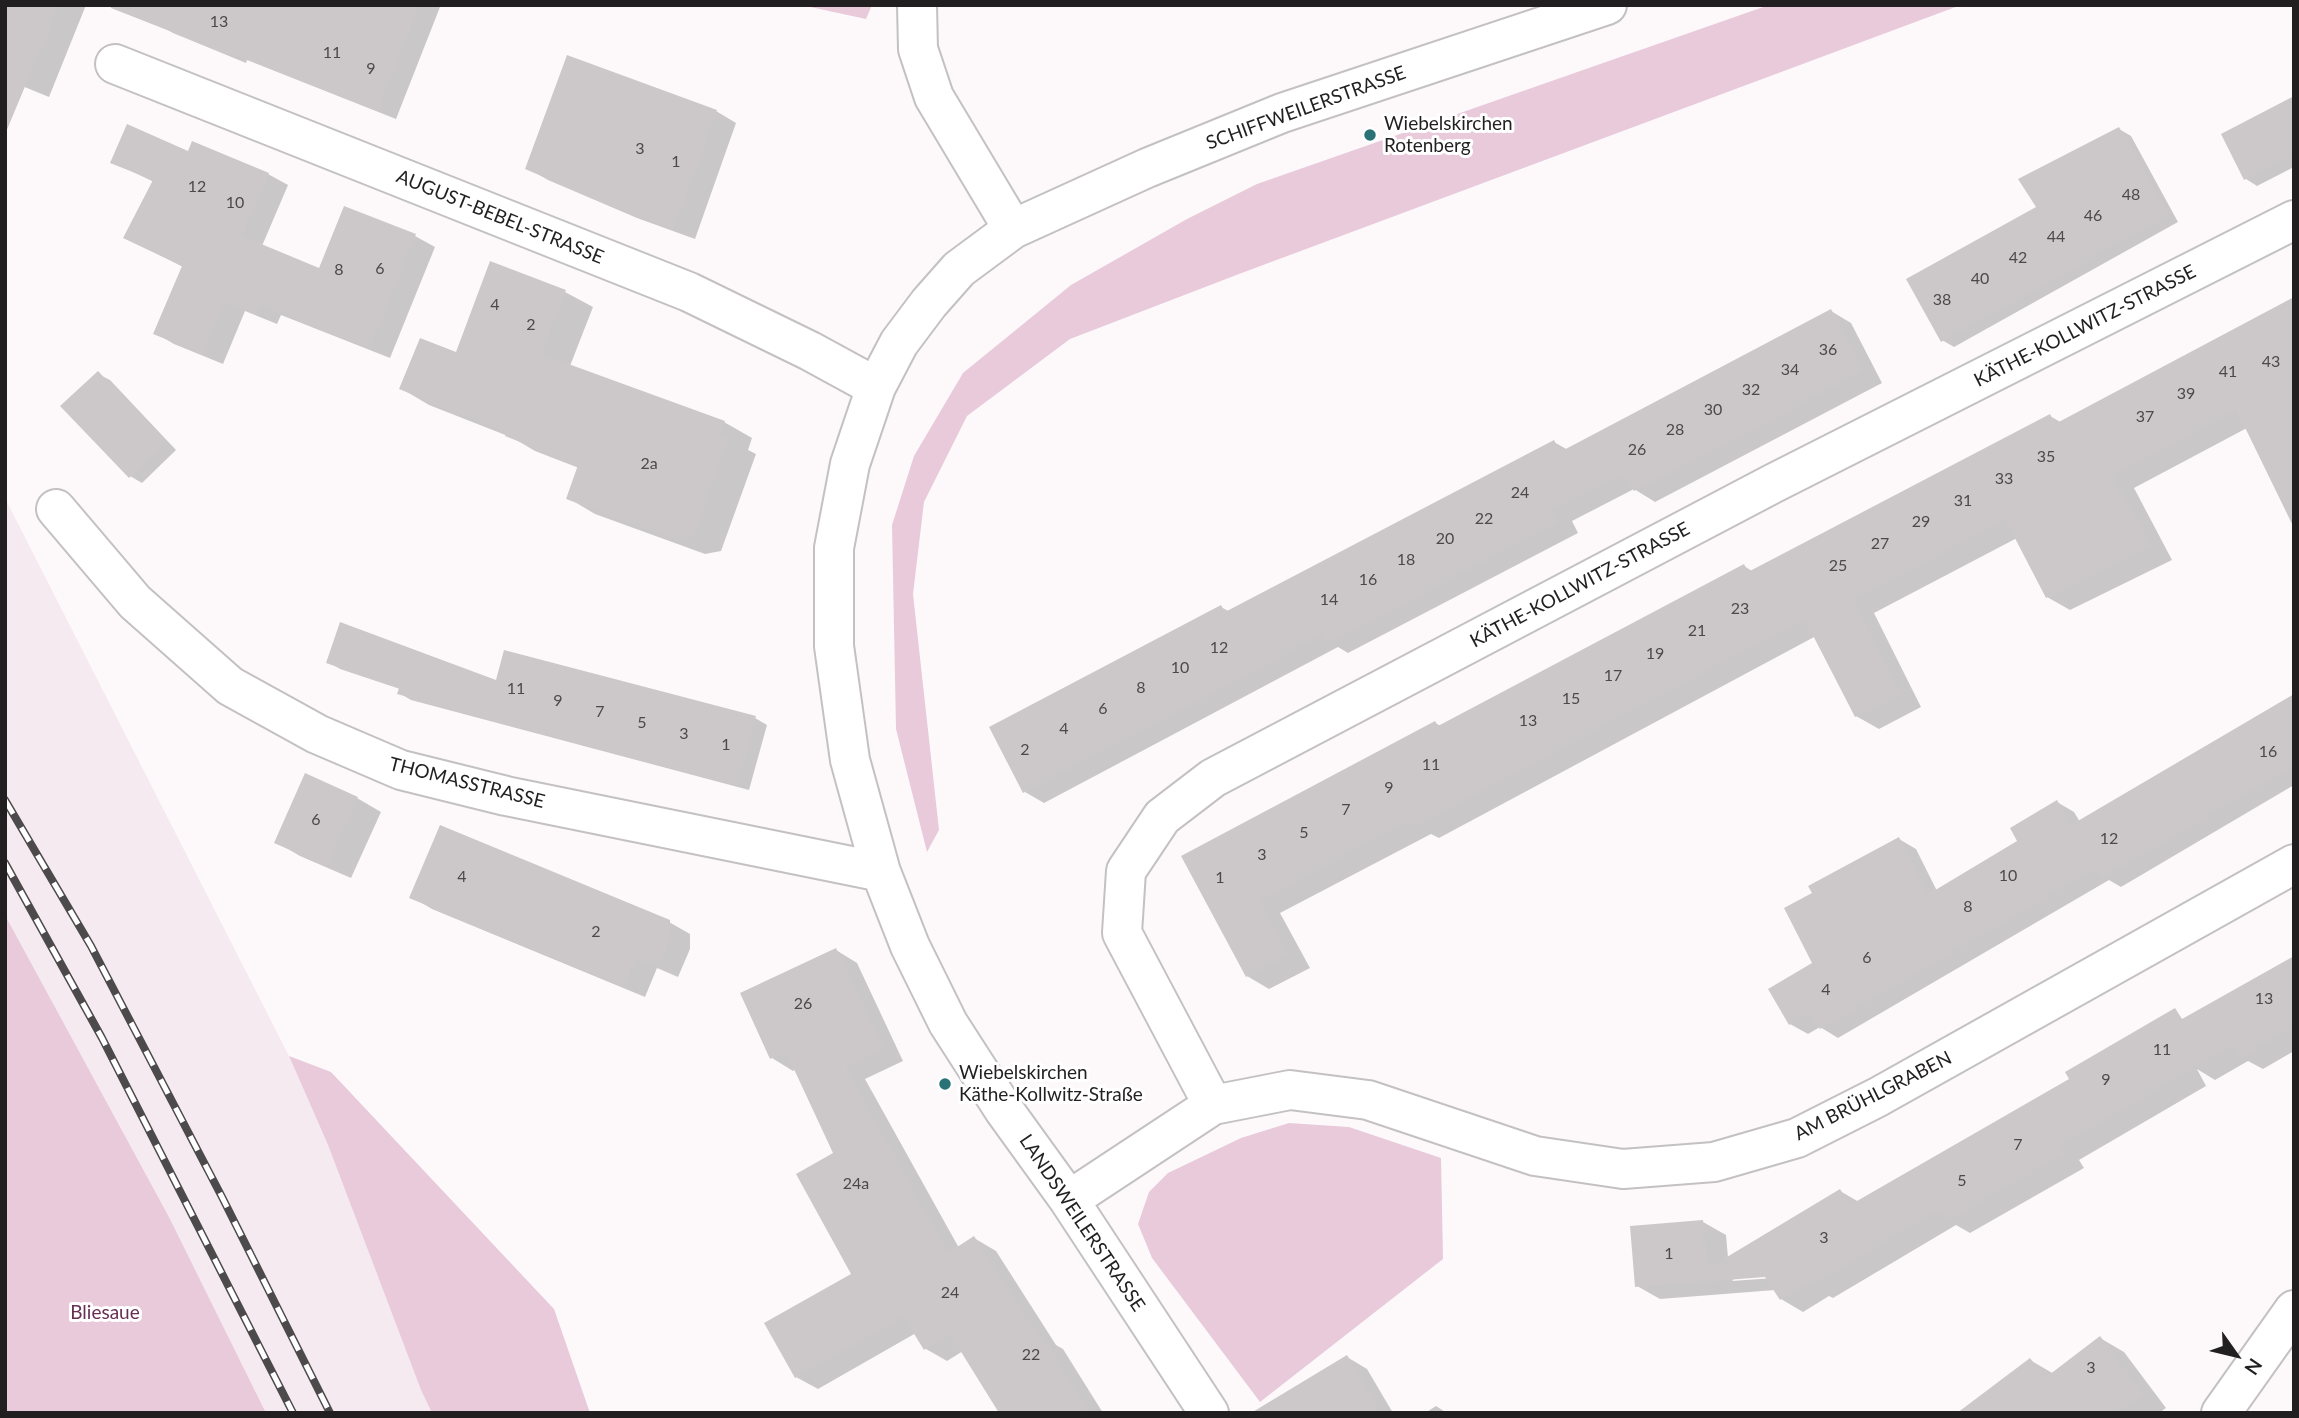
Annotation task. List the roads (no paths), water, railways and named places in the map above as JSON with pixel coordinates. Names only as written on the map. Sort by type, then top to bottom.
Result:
[{"type":"street","points":[[917,5],[918,49],[934,97],[1013,229]]},
{"type":"street","name":"SCHIFFWEILERSTRASSE","points":[[1013,229],[1147,168],[1282,113],[1607,5]]},
{"type":"street","name":"AUGUST-BEBEL-STRASSE","points":[[115,64],[689,292],[810,351],[876,387]]},
{"type":"street","name":"KÄTHE-KOLLWITZ-STRASSE","points":[[1213,1105],[1122,933],[1126,871],[1162,817],[1213,778],[1774,483],[2294,220]]},
{"type":"street","name":"LANDSWEILERSTRASSE","points":[[1013,229],[959,269],[929,303],[899,344],[876,387],[850,464],[834,548],[834,646],[850,761],[881,872],[911,946],[948,1023],[1004,1110],[1069,1200],[1209,1413]]},
{"type":"street","name":"THOMASSTRASSE","points":[[56,509],[135,602],[230,686],[317,734],[401,770],[506,796],[881,872]]},
{"type":"street","name":"AM BRÜHLGRABEN","points":[[1069,1200],[1213,1105],[1290,1090],[1368,1100],[1535,1156],[1623,1169],[1714,1162],[1797,1138],[1878,1097],[2294,864]]},
{"type":"street","points":[[2221,1413],[2294,1310]]},
{"type":"railway","points":[[5,800],[91,946],[222,1197],[330,1413]]},
{"type":"railway","points":[[5,863],[102,1038],[293,1413]]},
{"type":"place","name":"Wiebelskirchen Rotenberg","points":[[1370,135]]},
{"type":"place","name":"Wiebelskirchen Käthe-Kollwitz-Straße","points":[[945,1084]]},
{"type":"park label","name":"Bliesaue","points":[[105,1313]]}]
